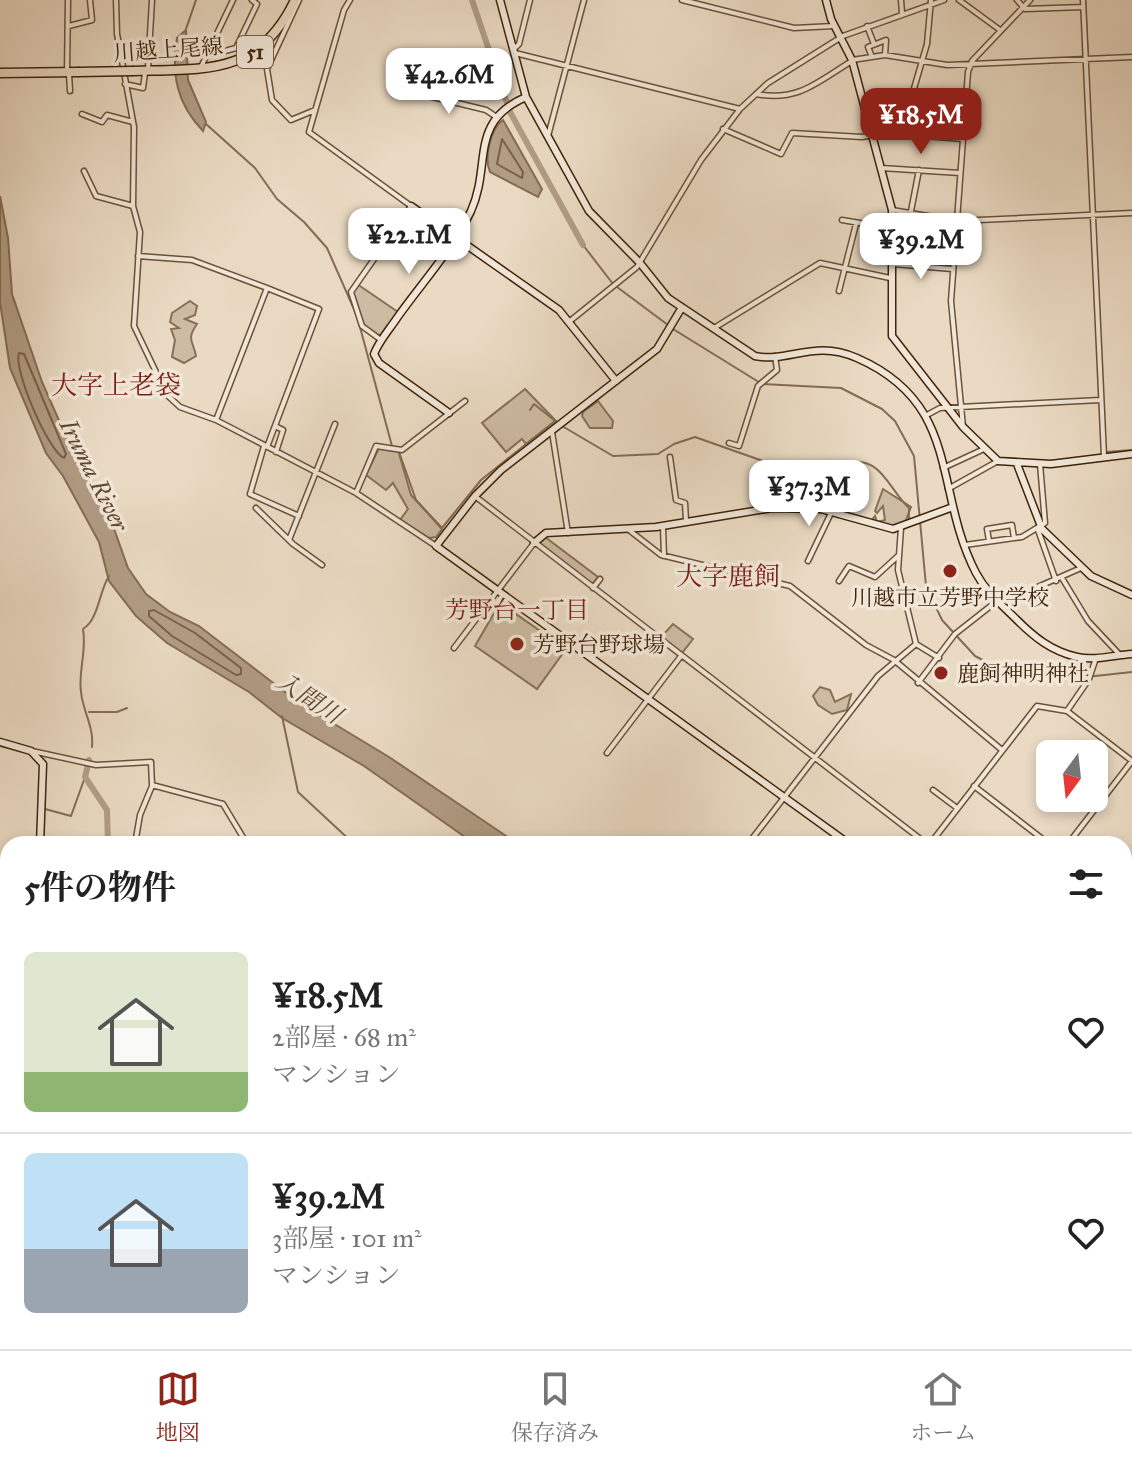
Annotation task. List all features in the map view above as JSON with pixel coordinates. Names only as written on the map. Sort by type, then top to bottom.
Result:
[{"type":"main road","name":"川越上尾線","points":[[69,72],[195,69],[226,65],[260,48],[280,27],[297,0]]},
{"type":"main road","name":"51","points":[[0,73],[69,72]]},
{"type":"street","points":[[68,0],[70,91]]},
{"type":"street","points":[[69,26],[92,20],[90,0]]},
{"type":"street","points":[[116,0],[120,53],[133,122],[133,206],[140,232],[134,324],[143,348],[173,402],[216,420],[356,493],[498,590],[838,836]]},
{"type":"street","points":[[125,84],[143,88],[149,54],[152,0]]},
{"type":"street","points":[[195,69],[212,45],[233,0]]},
{"type":"street","points":[[212,45],[225,51],[236,48],[257,4],[252,0]]},
{"type":"street","points":[[297,0],[267,69],[270,90],[272,100],[291,120],[315,110]]},
{"type":"street","points":[[350,0],[344,10],[310,134],[570,321],[616,381]]},
{"type":"street","points":[[500,0],[526,97],[547,138],[589,211],[640,263],[658,289],[681,309],[750,354],[775,356],[817,350],[857,358],[903,388],[925,416],[941,445],[948,490],[965,545],[978,577],[997,601],[1050,648],[1078,657],[1132,654]]},
{"type":"street","points":[[515,51],[530,0]]},
{"type":"street","points":[[547,138],[584,0]]},
{"type":"street","points":[[682,0],[794,28],[834,26]]},
{"type":"street","points":[[826,0],[834,26],[852,60],[892,210],[890,328],[895,342],[963,427],[998,461],[1040,464],[1132,454]]},
{"type":"street","points":[[901,0],[902,13]]},
{"type":"street","points":[[570,321],[624,280],[640,263],[701,160],[723,129],[756,94],[840,37],[931,2],[944,0]]},
{"type":"street","points":[[959,0],[1000,30]]},
{"type":"street","points":[[1017,0],[1021,8]]},
{"type":"street","points":[[963,427],[951,306],[970,64],[1030,0]]},
{"type":"street","points":[[1083,0],[1104,456]]},
{"type":"street","points":[[901,133],[922,62],[931,2]]},
{"type":"street","points":[[1021,8],[1083,7]]},
{"type":"street","points":[[867,26],[874,44]]},
{"type":"street","points":[[872,57],[868,47],[886,40],[885,55]]},
{"type":"street","points":[[515,51],[740,109]]},
{"type":"street","points":[[120,53],[149,54]]},
{"type":"street","points":[[756,94],[778,98],[801,93],[852,60],[885,55],[922,62],[970,64],[1132,57]]},
{"type":"street","points":[[416,93],[486,110],[495,116]]},
{"type":"street","points":[[449,413],[375,360],[374,352],[473,205],[487,131],[495,116],[526,97]]},
{"type":"street","points":[[82,114],[102,122],[107,115],[133,122]]},
{"type":"street","points":[[723,129],[781,154],[792,133],[901,133],[963,139]]},
{"type":"street","points":[[881,168],[960,173]]},
{"type":"street","points":[[911,212],[919,170]]},
{"type":"street","points":[[84,171],[96,196],[133,206]]},
{"type":"street","points":[[382,341],[362,326],[351,292],[411,206]]},
{"type":"street","points":[[892,210],[957,221],[1132,213]]},
{"type":"street","points":[[842,220],[955,239]]},
{"type":"street","points":[[839,291],[856,224]]},
{"type":"street","points":[[138,256],[192,260],[319,309],[250,494],[299,516]]},
{"type":"street","points":[[712,330],[818,264],[890,278]]},
{"type":"street","points":[[891,264],[953,269]]},
{"type":"street","points":[[216,420],[267,288]]},
{"type":"street","points":[[436,546],[475,496],[552,430],[657,349],[681,309]]},
{"type":"street","points":[[729,443],[739,446],[760,383],[777,370],[775,356]]},
{"type":"street","points":[[925,416],[947,407],[1101,400]]},
{"type":"street","points":[[356,493],[376,446],[402,450],[465,401]]},
{"type":"street","points":[[289,540],[335,424]]},
{"type":"street","points":[[275,426],[283,430],[276,452]]},
{"type":"street","points":[[552,430],[568,533]]},
{"type":"street","points":[[943,468],[984,449]]},
{"type":"street","points":[[670,457],[676,500],[685,503],[686,523]]},
{"type":"street","points":[[948,490],[998,461]]},
{"type":"street","points":[[1017,464],[1059,579],[1088,621],[1120,655]]},
{"type":"street","points":[[965,545],[1014,539],[1038,528],[1045,521],[1040,464]]},
{"type":"street","points":[[800,470],[794,491],[805,492],[803,508]]},
{"type":"street","points":[[787,489],[787,508]]},
{"type":"street","points":[[475,496],[918,836]]},
{"type":"street","points":[[454,648],[534,543],[546,533],[629,530],[744,511],[787,508],[831,513],[880,528],[901,528],[953,507]]},
{"type":"street","points":[[256,508],[289,540],[322,565]]},
{"type":"street","points":[[808,561],[831,513]]},
{"type":"street","points":[[989,541],[987,529],[1012,525],[1014,539]]},
{"type":"street","points":[[663,526],[664,556]]},
{"type":"street","points":[[901,528],[898,556],[916,644],[939,658]]},
{"type":"street","points":[[1038,528],[1081,568],[1130,592]]},
{"type":"street","points":[[629,530],[664,556],[790,586],[866,645],[895,662],[1002,750]]},
{"type":"street","points":[[839,581],[849,566],[875,577],[898,556]]},
{"type":"street","points":[[1007,609],[1033,589],[1081,568]]},
{"type":"street","points":[[593,588],[600,579]]},
{"type":"street","points":[[918,683],[962,627],[997,601]]},
{"type":"street","points":[[754,836],[878,676],[916,644]]},
{"type":"street","points":[[607,753],[681,656]]},
{"type":"street","points":[[1067,711],[1089,679],[1096,658]]},
{"type":"street","points":[[935,836],[1037,706],[1067,711],[1132,761],[1074,836]]},
{"type":"street","points":[[0,742],[88,764],[151,762],[152,785],[140,815],[136,836]]},
{"type":"street","points":[[40,754],[44,772],[40,836]]},
{"type":"street","points":[[152,785],[223,804],[242,836]]},
{"type":"street","points":[[974,786],[1039,836]]},
{"type":"street","points":[[933,790],[957,808]]},
{"type":"shaded area","points":[[357,284],[398,312],[381,336],[363,326],[352,292]]},
{"type":"shaded area","points":[[190,301],[197,306],[195,315],[185,319],[197,324],[191,337],[196,356],[184,363],[172,357],[175,340],[171,329],[179,328],[170,322],[172,313]]},
{"type":"shaded area","points":[[525,389],[556,421],[526,444],[522,439],[506,452],[482,423]]},
{"type":"shaded area","points":[[598,401],[613,421],[612,428],[590,428],[582,416]]},
{"type":"shaded area","points":[[379,448],[398,450],[411,495],[442,529],[436,537],[429,538],[400,520],[408,509],[393,483],[386,490],[366,475]]},
{"type":"shaded area","points":[[883,489],[911,507],[904,525],[886,527],[872,520],[875,516],[877,522],[885,520],[883,506],[877,513],[875,511]]},
{"type":"shaded area","points":[[545,537],[598,577],[592,585],[539,544]]},
{"type":"shaded area","name":"芳野台野球場","points":[[500,603],[566,649],[537,689],[475,646]]},
{"type":"shaded area","points":[[673,624],[693,639],[682,653],[661,637]]},
{"type":"shaded area","points":[[820,687],[830,690],[835,702],[851,694],[847,710],[832,714],[818,705],[813,696]]},
{"type":"water","points":[[186,30],[188,80],[206,122],[203,131],[187,110],[176,77],[177,38]]},
{"type":"water","points":[[503,120],[542,189],[538,197],[490,172],[489,144]]},
{"type":"water","points":[[0,196],[8,238],[12,294],[42,382],[80,468],[108,512],[128,568],[146,594],[170,612],[199,626],[298,702],[389,757],[506,836],[464,836],[364,766],[282,718],[249,692],[167,643],[136,616],[109,581],[99,542],[63,476],[46,453],[10,368],[0,302]]},
{"type":"waterway","points":[[186,29],[196,0]]},
{"type":"waterway","points":[[472,0],[510,112],[583,245]]},
{"type":"waterway","points":[[1085,0],[1088,58]]},
{"type":"waterway","points":[[206,124],[255,168],[277,199],[304,222],[327,248],[357,316],[392,446]]},
{"type":"waterway","points":[[583,245],[613,284],[668,325]]},
{"type":"waterway","points":[[673,329],[762,384],[841,388],[882,409],[895,421],[914,456],[926,586],[942,620],[975,656],[996,667],[1029,674],[1068,672],[1086,677],[1132,672]]},
{"type":"waterway","points":[[530,410],[534,404],[554,420]]},
{"type":"waterway","points":[[399,452],[416,500],[442,528],[481,480],[555,421]]},
{"type":"waterway","points":[[562,426],[613,456],[658,454],[674,444],[695,437],[828,484],[845,464],[867,464],[883,475],[909,508],[909,521]]},
{"type":"waterway","points":[[1106,452],[1132,450]]},
{"type":"waterway","points":[[92,747],[80,684],[83,629],[96,612],[109,576]]},
{"type":"waterway","points":[[89,712],[117,712],[127,708]]},
{"type":"waterway","points":[[282,716],[298,792],[345,836]]},
{"type":"waterway","points":[[89,760],[85,777],[107,810],[108,836]]},
{"type":"waterway","points":[[45,809],[71,816],[85,777]]},
{"type":"place","name":"川越市立芳野中学校","points":[[950,571]]},
{"type":"place","name":"芳野台野球場","points":[[517,644]]},
{"type":"place","name":"鹿飼神明神社","points":[[941,673]]},
{"type":"district","name":"大字上老袋","points":[[116,385]]},
{"type":"district","name":"大字鹿飼","points":[[728,576]]},
{"type":"district","name":"芳野台一丁目","points":[[517,610]]},
{"type":"water label","name":"Iruma River","points":[[94,475]]},
{"type":"water label","name":"入間川","points":[[309,698]]}]
